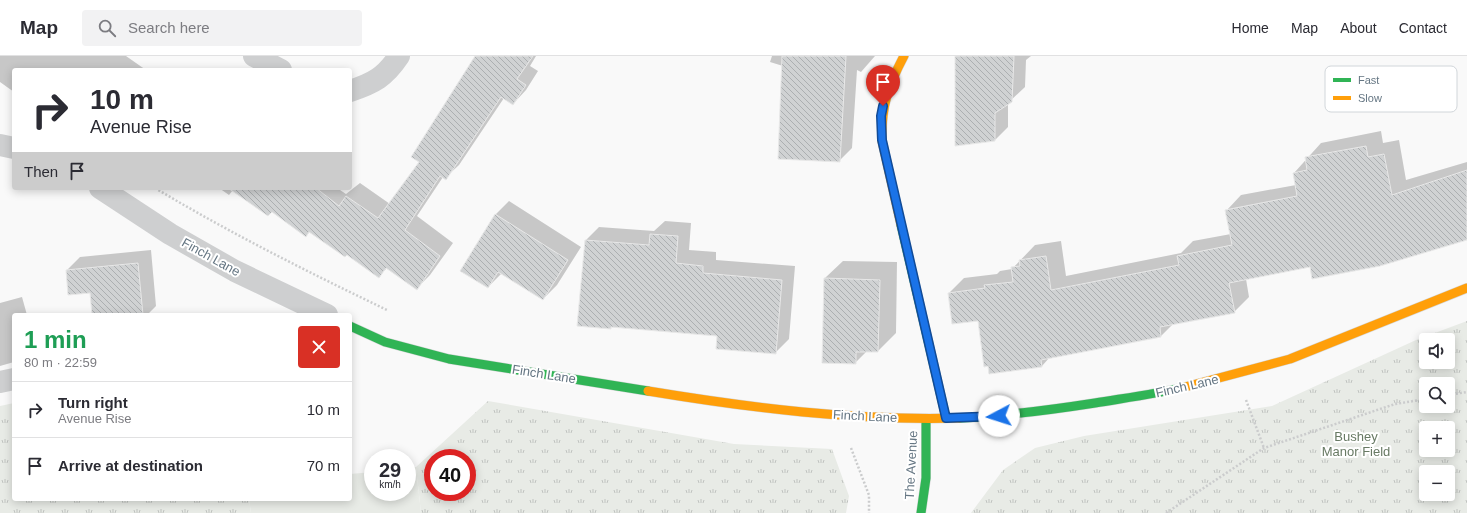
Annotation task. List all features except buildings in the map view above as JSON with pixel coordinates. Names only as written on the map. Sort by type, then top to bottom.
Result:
[{"type":"street","points":[[254,56],[277,68]]},
{"type":"street","points":[[352,90],[369,85],[383,76],[399,56]]},
{"type":"street","points":[[904,56],[885,96],[881,116],[882,140],[946,418]]},
{"type":"street","points":[[0,145],[12,148]]},
{"type":"street","name":"Finch Lane","points":[[103,190],[170,234],[235,272],[316,313]]},
{"type":"street","name":"Finch Lane","points":[[352,327],[385,342],[457,360],[744,407],[851,417],[926,419],[985,418],[1165,392],[1237,374],[1290,359],[1467,288]]},
{"type":"street","points":[[0,382],[12,379]]},
{"type":"street","name":"The Avenue","points":[[921,513],[926,496],[926,419]]},
{"type":"path","points":[[158,190],[282,259],[389,311]]},
{"type":"path","points":[[1237,374],[1264,448]]},
{"type":"path","points":[[1455,394],[1467,392]]},
{"type":"path","points":[[1166,513],[1264,448],[1395,404],[1419,400]]},
{"type":"path","points":[[851,448],[869,496],[869,513]]},
{"type":"green space","name":"Bushey Manor Field","points":[[1467,321],[1467,513],[971,513],[1003,470],[1035,448],[1084,436],[1272,406],[1419,339],[1419,369],[1455,369],[1455,333],[1435,333]]},
{"type":"green space","points":[[488,401],[734,444],[832,449],[849,496],[846,513],[421,513],[416,467],[424,460],[424,501],[476,501],[476,449],[436,449]]},
{"type":"green space","points":[[12,403],[12,501],[249,501],[251,513],[0,513],[0,406]]},
{"type":"green space","points":[[416,467],[421,513],[251,513],[249,501],[352,501],[352,474],[364,473],[364,501],[416,501]]},
{"type":"traffic: fast","points":[[901,225],[946,418]]},
{"type":"traffic: fast","points":[[352,327],[385,342],[449,359],[648,391]]},
{"type":"traffic: fast","points":[[960,418],[1061,408],[1140,396],[1185,387]]},
{"type":"traffic: fast","points":[[921,513],[926,478],[926,419]]},
{"type":"traffic: slow","points":[[901,225],[882,141],[882,129],[884,107],[890,87],[904,56]]},
{"type":"traffic: slow","points":[[1185,387],[1290,359],[1467,288]]},
{"type":"traffic: slow","points":[[648,391],[725,403],[803,412],[881,417],[960,418]]},
{"type":"route","points":[[883,106],[881,116],[882,140],[946,418],[985,418],[999,416]]}]
